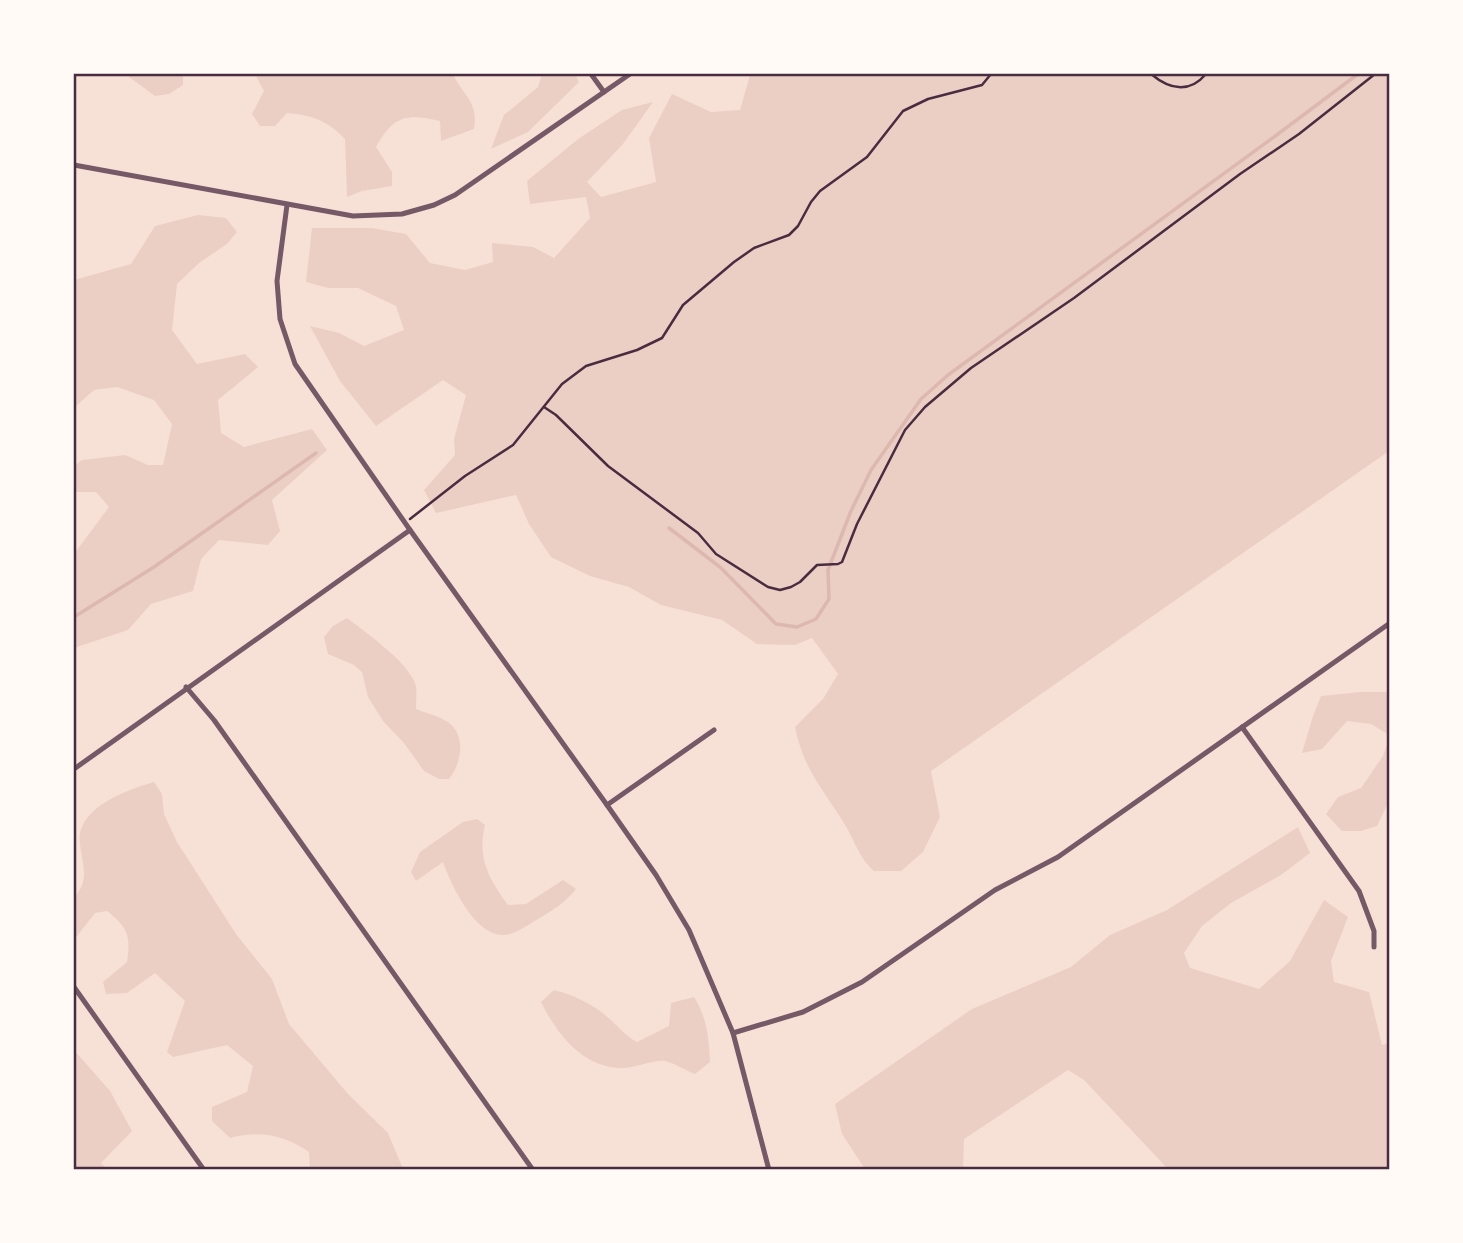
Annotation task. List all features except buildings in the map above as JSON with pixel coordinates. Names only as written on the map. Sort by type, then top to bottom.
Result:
[{"type":"street","points":[[591,74],[604,92]]},
{"type":"street","points":[[74,164],[353,216],[402,214],[434,205],[455,195],[630,74]]},
{"type":"street","points":[[287,205],[277,281],[280,319],[286,342],[304,381],[607,805],[656,875],[689,930],[733,1033],[769,1170]]},
{"type":"street","points":[[74,769],[410,530]]},
{"type":"street","points":[[733,1033],[803,1012],[862,982],[995,890],[1058,857],[1390,623]]},
{"type":"street","points":[[186,687],[214,720],[533,1170]]},
{"type":"street","points":[[1242,727],[1359,891],[1374,931],[1374,947]]},
{"type":"street","points":[[607,805],[714,730]]},
{"type":"street","points":[[74,987],[204,1170]]},
{"type":"path","points":[[405,523],[464,476],[513,445],[562,384],[586,366],[637,350],[663,338],[683,305],[734,262],[754,248],[789,235],[798,226],[820,191],[867,157],[903,111],[928,99],[982,85],[991,74]]},
{"type":"path","points":[[1059,74],[1088,74]]},
{"type":"path","points":[[1151,74],[1171,87],[1182,87],[1206,74]]},
{"type":"path","points":[[544,407],[556,415],[608,466],[698,533],[716,554],[768,587],[780,590],[791,587],[800,582],[811,569],[824,563],[838,564],[846,556],[857,524],[905,430],[925,407],[971,368],[1074,298],[1240,174],[1299,134],[1375,74]]},
{"type":"shaded area","points":[[125,74],[183,74],[183,85],[169,94],[155,96]]},
{"type":"shaded area","points":[[255,74],[453,74],[472,105],[474,129],[441,141],[440,121],[418,117],[402,119],[388,129],[376,147],[392,172],[392,186],[362,191],[347,197],[345,139],[326,123],[296,114],[287,113],[275,126],[260,126],[252,114],[264,91]]},
{"type":"shaded area","points":[[542,74],[575,74],[579,82],[528,132],[491,149],[504,115],[538,87]]},
{"type":"shaded area","points":[[1389,74],[1389,451],[931,771],[940,817],[923,852],[901,871],[874,871],[869,866],[814,776],[798,741],[795,727],[823,699],[838,674],[812,638],[795,645],[757,644],[722,620],[661,605],[629,587],[590,576],[551,557],[529,524],[516,495],[436,513],[424,490],[455,455],[454,439],[466,395],[443,380],[376,426],[340,381],[310,326],[339,333],[364,346],[404,330],[396,306],[358,288],[328,288],[306,282],[312,228],[372,228],[406,234],[430,263],[465,270],[493,262],[492,243],[533,247],[554,258],[590,218],[586,197],[530,204],[527,181],[578,139],[622,110],[653,102],[623,144],[587,182],[601,197],[656,182],[649,138],[672,94],[711,112],[740,110],[750,75]]},
{"type":"shaded area","points":[[198,215],[226,218],[237,232],[227,244],[199,263],[177,284],[172,330],[197,364],[245,354],[258,367],[218,400],[221,433],[244,447],[312,429],[327,450],[272,500],[280,531],[268,545],[219,540],[201,559],[193,591],[151,604],[128,630],[74,648],[74,554],[109,507],[96,492],[76,492],[74,497],[74,466],[82,460],[125,455],[148,465],[163,465],[172,424],[154,400],[117,387],[94,390],[74,408],[74,280],[131,264],[155,226]]},
{"type":"shaded area","points":[[347,618],[386,649],[412,677],[416,686],[416,709],[448,722],[454,728],[460,742],[460,750],[457,766],[449,779],[439,779],[424,771],[404,743],[383,721],[368,697],[362,672],[354,665],[328,654],[324,637],[333,626]]},
{"type":"shaded area","points":[[1389,692],[1389,735],[1371,724],[1347,721],[1322,749],[1302,753],[1321,696]]},
{"type":"shaded area","points":[[1389,739],[1389,801],[1377,826],[1361,831],[1342,831],[1326,814],[1338,797],[1361,788],[1383,756]]},
{"type":"shaded area","points":[[154,782],[162,794],[164,814],[177,842],[236,934],[272,979],[289,1024],[348,1094],[388,1133],[403,1169],[310,1169],[309,1152],[281,1138],[251,1134],[230,1138],[212,1121],[212,1107],[247,1092],[253,1066],[227,1045],[173,1057],[167,1052],[185,1001],[155,973],[127,993],[106,994],[103,982],[127,962],[128,938],[124,927],[107,911],[95,913],[74,940],[74,901],[84,877],[81,831],[86,820],[105,802]]},
{"type":"shaded area","points":[[477,819],[485,825],[483,848],[486,868],[508,905],[526,904],[563,880],[576,889],[549,912],[516,932],[503,935],[492,933],[473,918],[458,895],[443,862],[416,881],[411,872],[420,852],[463,822]]},
{"type":"shaded area","points":[[1298,827],[1310,853],[1281,875],[1231,903],[1202,926],[1184,953],[1190,968],[1259,989],[1290,961],[1324,900],[1348,917],[1331,961],[1334,982],[1369,992],[1382,1045],[1389,1043],[1389,1169],[1168,1169],[1084,1080],[1068,1070],[964,1139],[963,1169],[865,1169],[842,1134],[835,1104],[972,1009],[1071,967],[1110,935],[1167,910]]},
{"type":"shaded area","points":[[554,990],[592,1006],[637,1042],[669,1026],[671,1003],[694,997],[706,1028],[710,1062],[695,1074],[665,1061],[622,1068],[595,1062],[583,1056],[563,1037],[547,1014],[541,1002]]},
{"type":"shaded area","points":[[74,1050],[110,1091],[132,1131],[101,1163],[107,1169],[74,1169]]},
{"type":"waterway","points":[[669,528],[720,567],[776,624],[797,627],[816,619],[829,599],[828,570],[851,511],[871,470],[921,399],[948,375],[1358,74]]},
{"type":"waterway","points":[[74,617],[154,567],[316,453]]}]
